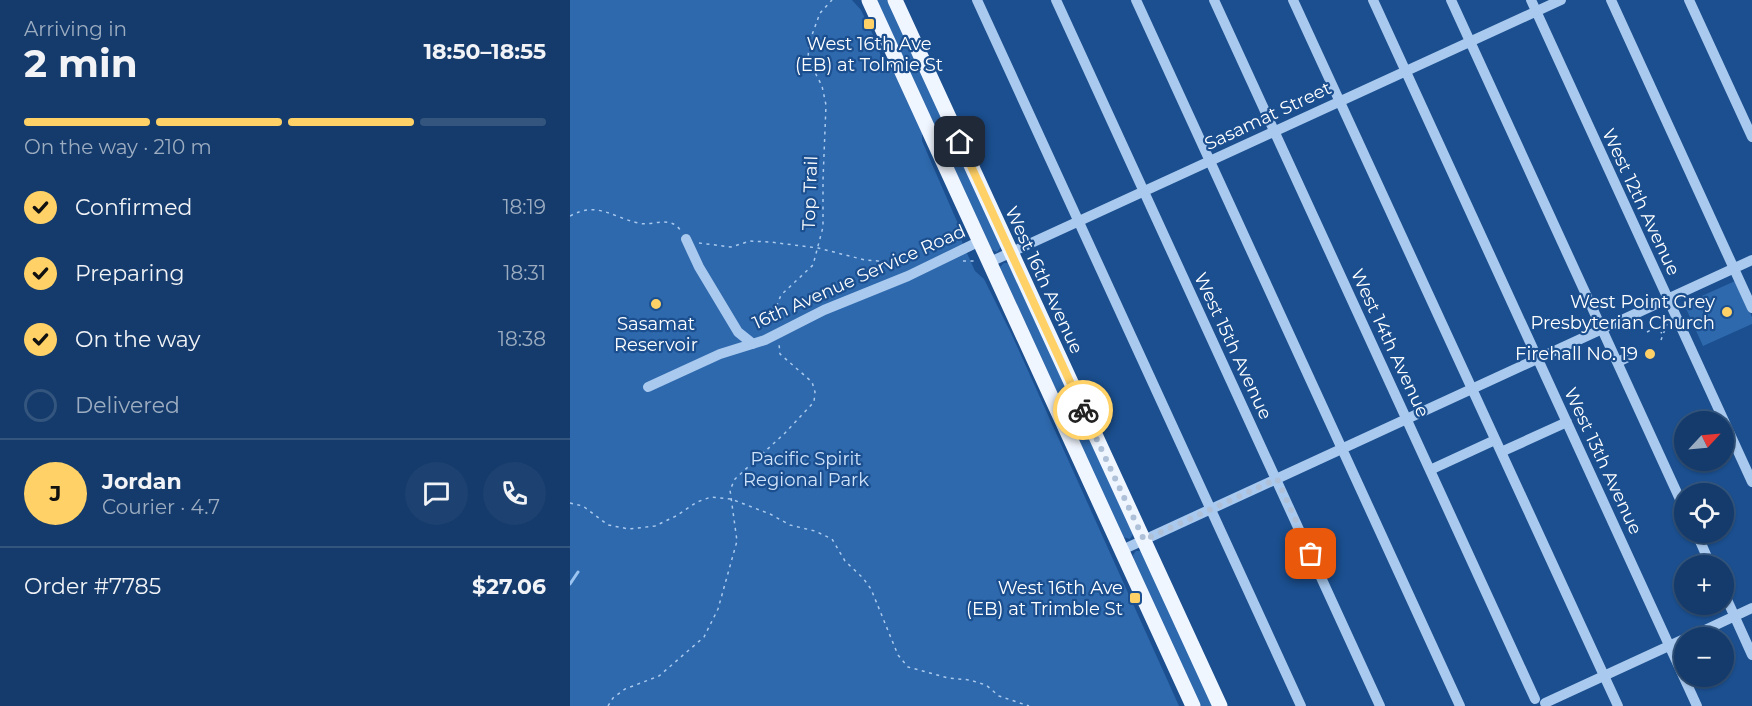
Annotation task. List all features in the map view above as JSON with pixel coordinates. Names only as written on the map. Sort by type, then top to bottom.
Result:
[{"type":"main road","points":[[869,0],[1193,706]]},
{"type":"main road","name":"West 16th Avenue","points":[[896,0],[1010,253],[1220,706]]},
{"type":"street","points":[[977,0],[1301,706]]},
{"type":"street","name":"West 15th Avenue","points":[[1056,0],[1380,706]]},
{"type":"street","points":[[1136,0],[1460,706]]},
{"type":"street","name":"West 14th Avenue","points":[[1215,0],[1539,703]]},
{"type":"street","points":[[1293,0],[1618,706]]},
{"type":"street","name":"West 13th Avenue","points":[[1373,0],[1697,706]]},
{"type":"street","points":[[1451,0],[1674,486]]},
{"type":"street","name":"West 12th Avenue","points":[[1531,0],[1752,483]]},
{"type":"street","name":"Sasamat Street","points":[[990,262],[1561,0]]},
{"type":"street","points":[[1611,0],[1752,308]]},
{"type":"street","points":[[1689,0],[1752,137]]},
{"type":"street","points":[[686,240],[699,267],[738,332],[753,344]]},
{"type":"street","name":"16th Avenue Service Road","points":[[648,387],[720,354],[753,344],[824,310],[908,276],[980,241]]},
{"type":"street","points":[[1122,550],[1752,260]]},
{"type":"street","points":[[1618,362],[1630,356]]},
{"type":"street","points":[[1501,452],[1567,423]]},
{"type":"street","points":[[1430,470],[1496,440]]},
{"type":"street","points":[[1710,627],[1752,608]]},
{"type":"street","points":[[1734,616],[1752,655]]},
{"type":"street","points":[[1539,703],[1674,644]]},
{"type":"path","name":"Top Trail","points":[[731,499],[730,490],[735,479],[785,433],[811,406],[815,398],[815,387],[812,382],[780,354],[777,305],[781,295],[813,265],[823,227],[826,105],[822,86],[808,59],[809,43],[820,13],[832,0]]},
{"type":"path","points":[[570,216],[588,209],[608,212],[640,224],[669,221],[680,228],[686,240],[726,248],[750,242],[819,248],[865,260],[878,261],[908,276]]},
{"type":"path","points":[[1692,322],[1706,316]]},
{"type":"path","points":[[1661,340],[1667,324]]},
{"type":"path","points":[[1647,332],[1653,329],[1663,333]]},
{"type":"path","points":[[570,503],[583,506],[609,525],[629,529],[655,526],[697,502],[711,497],[731,499],[770,513],[790,525],[816,531],[832,539],[845,561],[871,589],[898,655],[908,667],[986,685],[999,696],[1029,706]]},
{"type":"path","points":[[608,706],[613,698],[625,689],[659,676],[704,637],[718,609],[737,541],[731,499]]},
{"type":"green space","name":"Pacific Spirit Regional Park","points":[[570,0],[852,0],[861,10],[884,65],[897,73],[922,126],[922,141],[962,233],[962,242],[975,271],[984,279],[1011,333],[1179,706],[570,706]]},
{"type":"green space","points":[[877,0],[889,0],[1001,247],[997,252],[991,249]]},
{"type":"green space","points":[[1008,263],[1133,534],[1130,539],[1123,537],[1001,270],[1000,267]]},
{"type":"green space","points":[[1735,281],[1752,317],[1752,324],[1703,346],[1684,304]]},
{"type":"green space","points":[[1136,551],[1141,551],[1213,706],[1200,706],[1134,560],[1133,555]]},
{"type":"waterway","points":[[570,584],[578,572]]},
{"type":"way so far","points":[[1083,410],[1144,540],[1277,479],[1311,554]]},
{"type":"place","name":"West 16th Ave (EB) at Tolmie St","points":[[869,24]]},
{"type":"place","name":"Sasamat Reservoir","points":[[656,304]]},
{"type":"place","name":"West Point Grey Presbyterian Church","points":[[1727,312]]},
{"type":"place","name":"Firehall No. 19","points":[[1650,354]]},
{"type":"place","name":"West 16th Ave (EB) at Trimble St","points":[[1135,598]]},
{"type":"route","points":[[960,142],[1083,410]]}]
